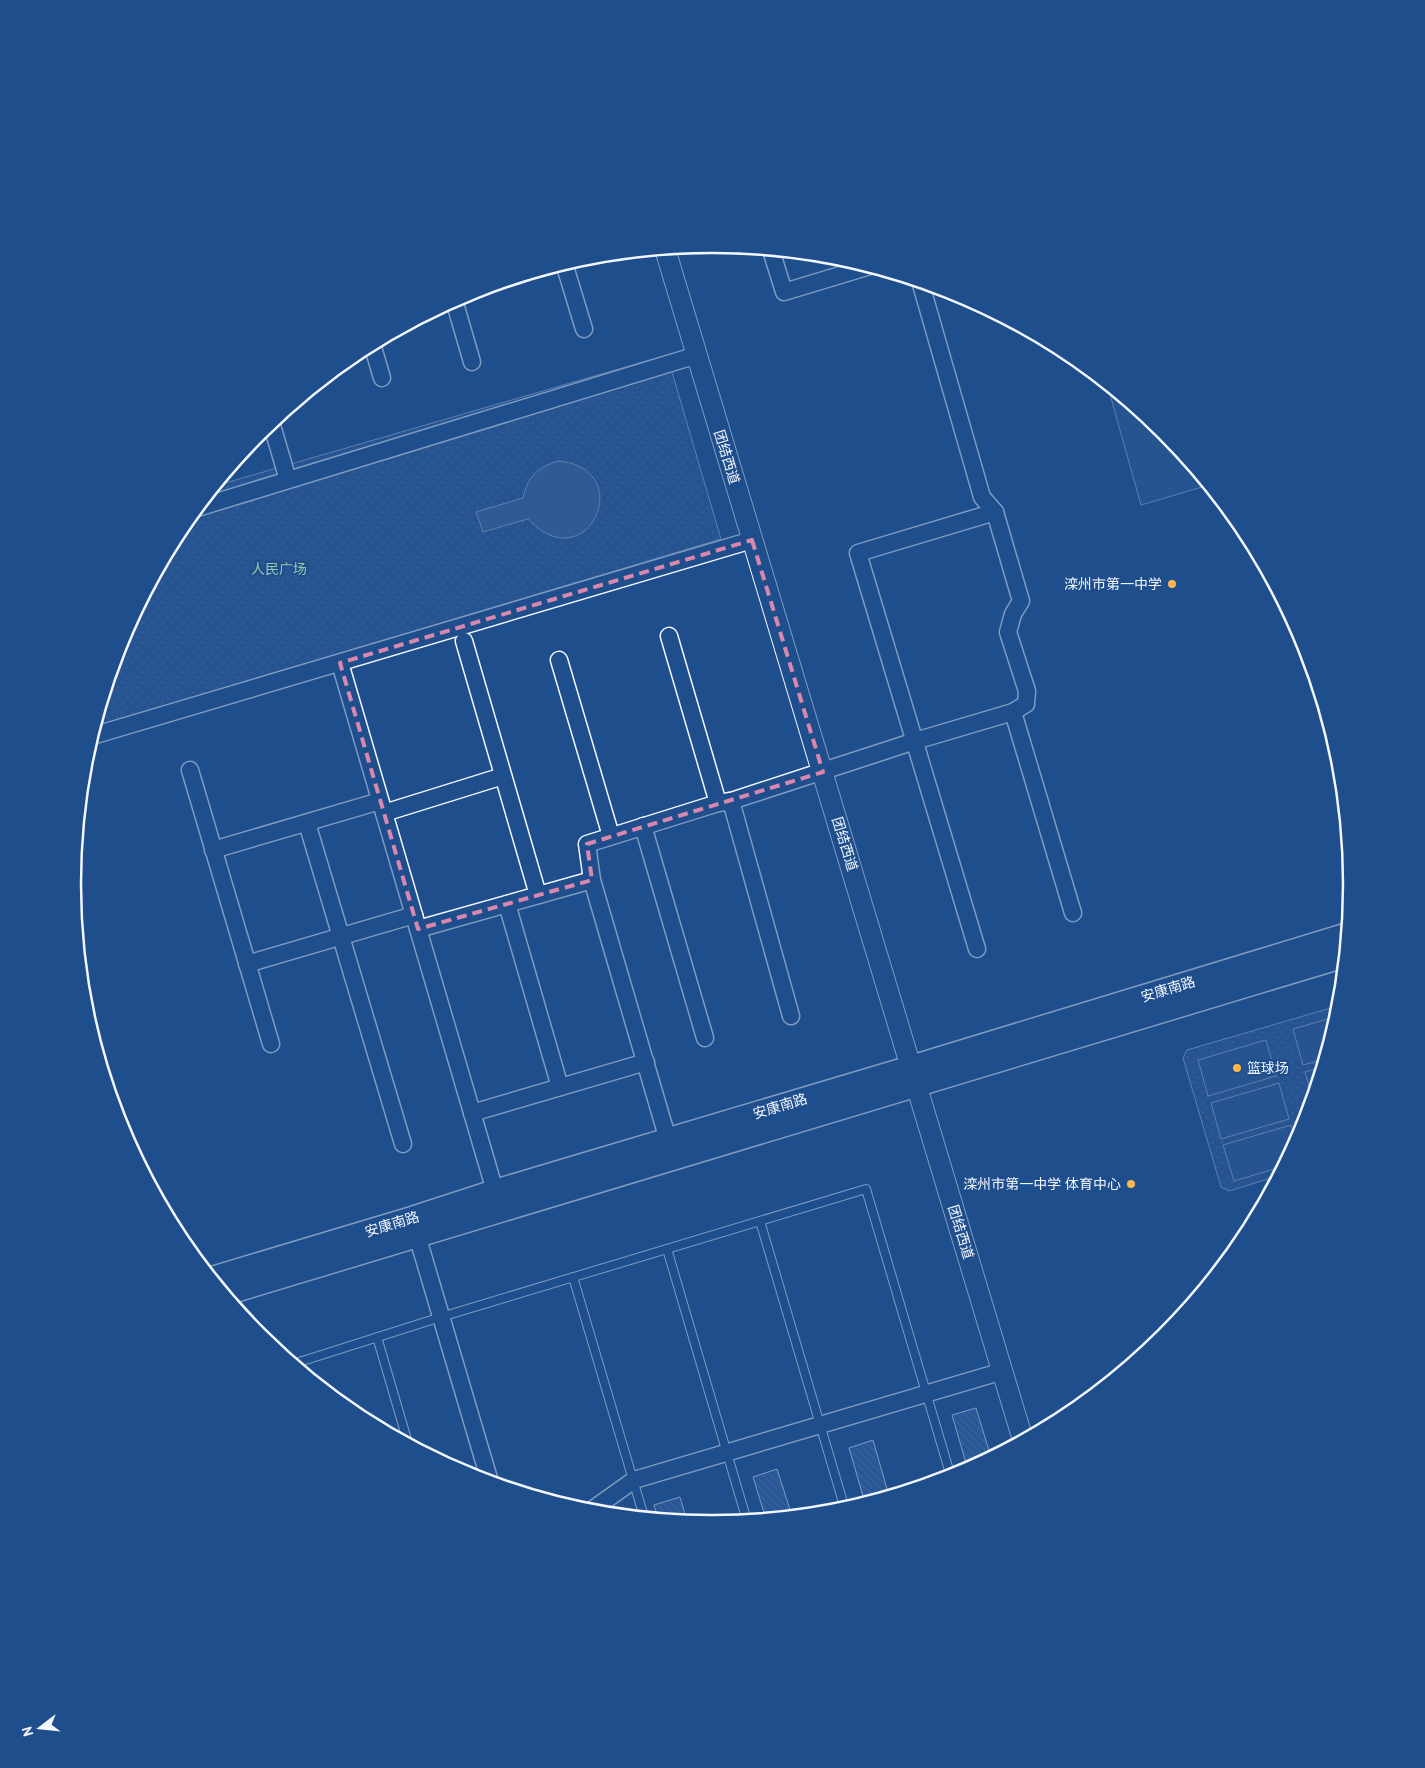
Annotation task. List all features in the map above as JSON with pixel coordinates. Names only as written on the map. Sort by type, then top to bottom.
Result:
[{"type":"main road","name":"安康南路","points":[[231,1292],[415,1227],[914,1076],[1341,936]]},
{"type":"main road","name":"安康南路","points":[[219,1276],[415,1227],[495,1191],[668,1140],[914,1076],[1339,958]]},
{"type":"street","name":"团结西道","points":[[666,255],[1022,1434]]},
{"type":"street","points":[[773,256],[784,292],[857,270]]},
{"type":"street","points":[[566,270],[584,329]]},
{"type":"street","points":[[668,1140],[592,880],[587,844],[1013,712],[1026,704],[1027,691],[1008,632],[1013,614],[1021,601],[995,512],[982,497],[922,289]]},
{"type":"street","points":[[456,308],[472,362]]},
{"type":"street","points":[[374,351],[382,378]]},
{"type":"street","points":[[209,504],[696,355]]},
{"type":"street","points":[[274,431],[288,480]]},
{"type":"street","points":[[977,949],[858,553],[995,512]]},
{"type":"street","points":[[100,734],[752,540]]},
{"type":"street","points":[[669,636],[725,802],[791,1016]]},
{"type":"street","points":[[464,641],[538,895]]},
{"type":"street","points":[[559,660],[611,836]]},
{"type":"street","points":[[340,663],[495,1191]]},
{"type":"street","points":[[1013,712],[1073,913]]},
{"type":"street","points":[[190,770],[271,1044]]},
{"type":"street","points":[[214,850],[306,823],[382,807],[504,776]]},
{"type":"street","points":[[306,823],[403,1144]]},
{"type":"street","points":[[643,826],[705,1038]]},
{"type":"street","points":[[247,964],[341,937],[507,904],[592,880]]},
{"type":"street","points":[[507,904],[560,1087]]},
{"type":"street","points":[[472,1113],[646,1062]]},
{"type":"street","points":[[415,1227],[487,1473]]},
{"type":"street","points":[[599,1505],[634,1480],[1003,1371]]},
{"type":"lane","points":[[300,1362],[866,1188],[949,1469]]},
{"type":"lane","points":[[760,1220],[843,1502]]},
{"type":"lane","points":[[667,1249],[745,1514]]},
{"type":"lane","points":[[573,1277],[642,1511]]},
{"type":"lane","points":[[377,1337],[406,1436]]},
{"type":"highlighted area","points":[[752,540],[823,772],[587,844],[592,880],[418,929],[340,663]]},
{"type":"green space","name":"人民广场","points":[[667,355],[721,539],[102,725],[129,642],[146,605],[188,533],[226,483]]},
{"type":"green space","points":[[1332,1008],[1310,1087],[1296,1126],[1271,1178],[1229,1191],[1221,1187],[1183,1058],[1187,1050]]},
{"type":"shaded area","points":[[1110,393],[1159,438],[1202,487],[1141,505]]},
{"type":"shaded area","points":[[559,461],[583,468],[596,482],[600,499],[596,517],[585,530],[569,538],[550,535],[528,519],[483,532],[476,512],[523,498],[531,478],[540,469]]},
{"type":"shaded area","name":"篮球场","points":[[1329,1019],[1318,1061],[1303,1065],[1293,1029]]},
{"type":"shaded area","name":"篮球场","points":[[1266,1040],[1276,1076],[1208,1096],[1198,1060]]},
{"type":"shaded area","points":[[1315,1069],[1310,1088],[1305,1072]]},
{"type":"shaded area","name":"篮球场","points":[[1279,1083],[1289,1119],[1221,1139],[1211,1103]]},
{"type":"shaded area","points":[[1291,1125],[1293,1132],[1276,1168],[1234,1181],[1223,1145]]},
{"type":"building","points":[[976,1408],[989,1451],[966,1462],[952,1415]]},
{"type":"building","points":[[873,1440],[887,1490],[863,1497],[849,1448]]},
{"type":"building","points":[[777,1469],[790,1510],[764,1513],[753,1477]]},
{"type":"building","points":[[680,1497],[685,1514],[656,1513],[654,1505]]},
{"type":"place","name":"滦州市第一中学","points":[[1172,584]]},
{"type":"place","name":"篮球场","points":[[1237,1068]]},
{"type":"place","name":"滦州市第一中学 体育中心","points":[[1131,1184]]}]
